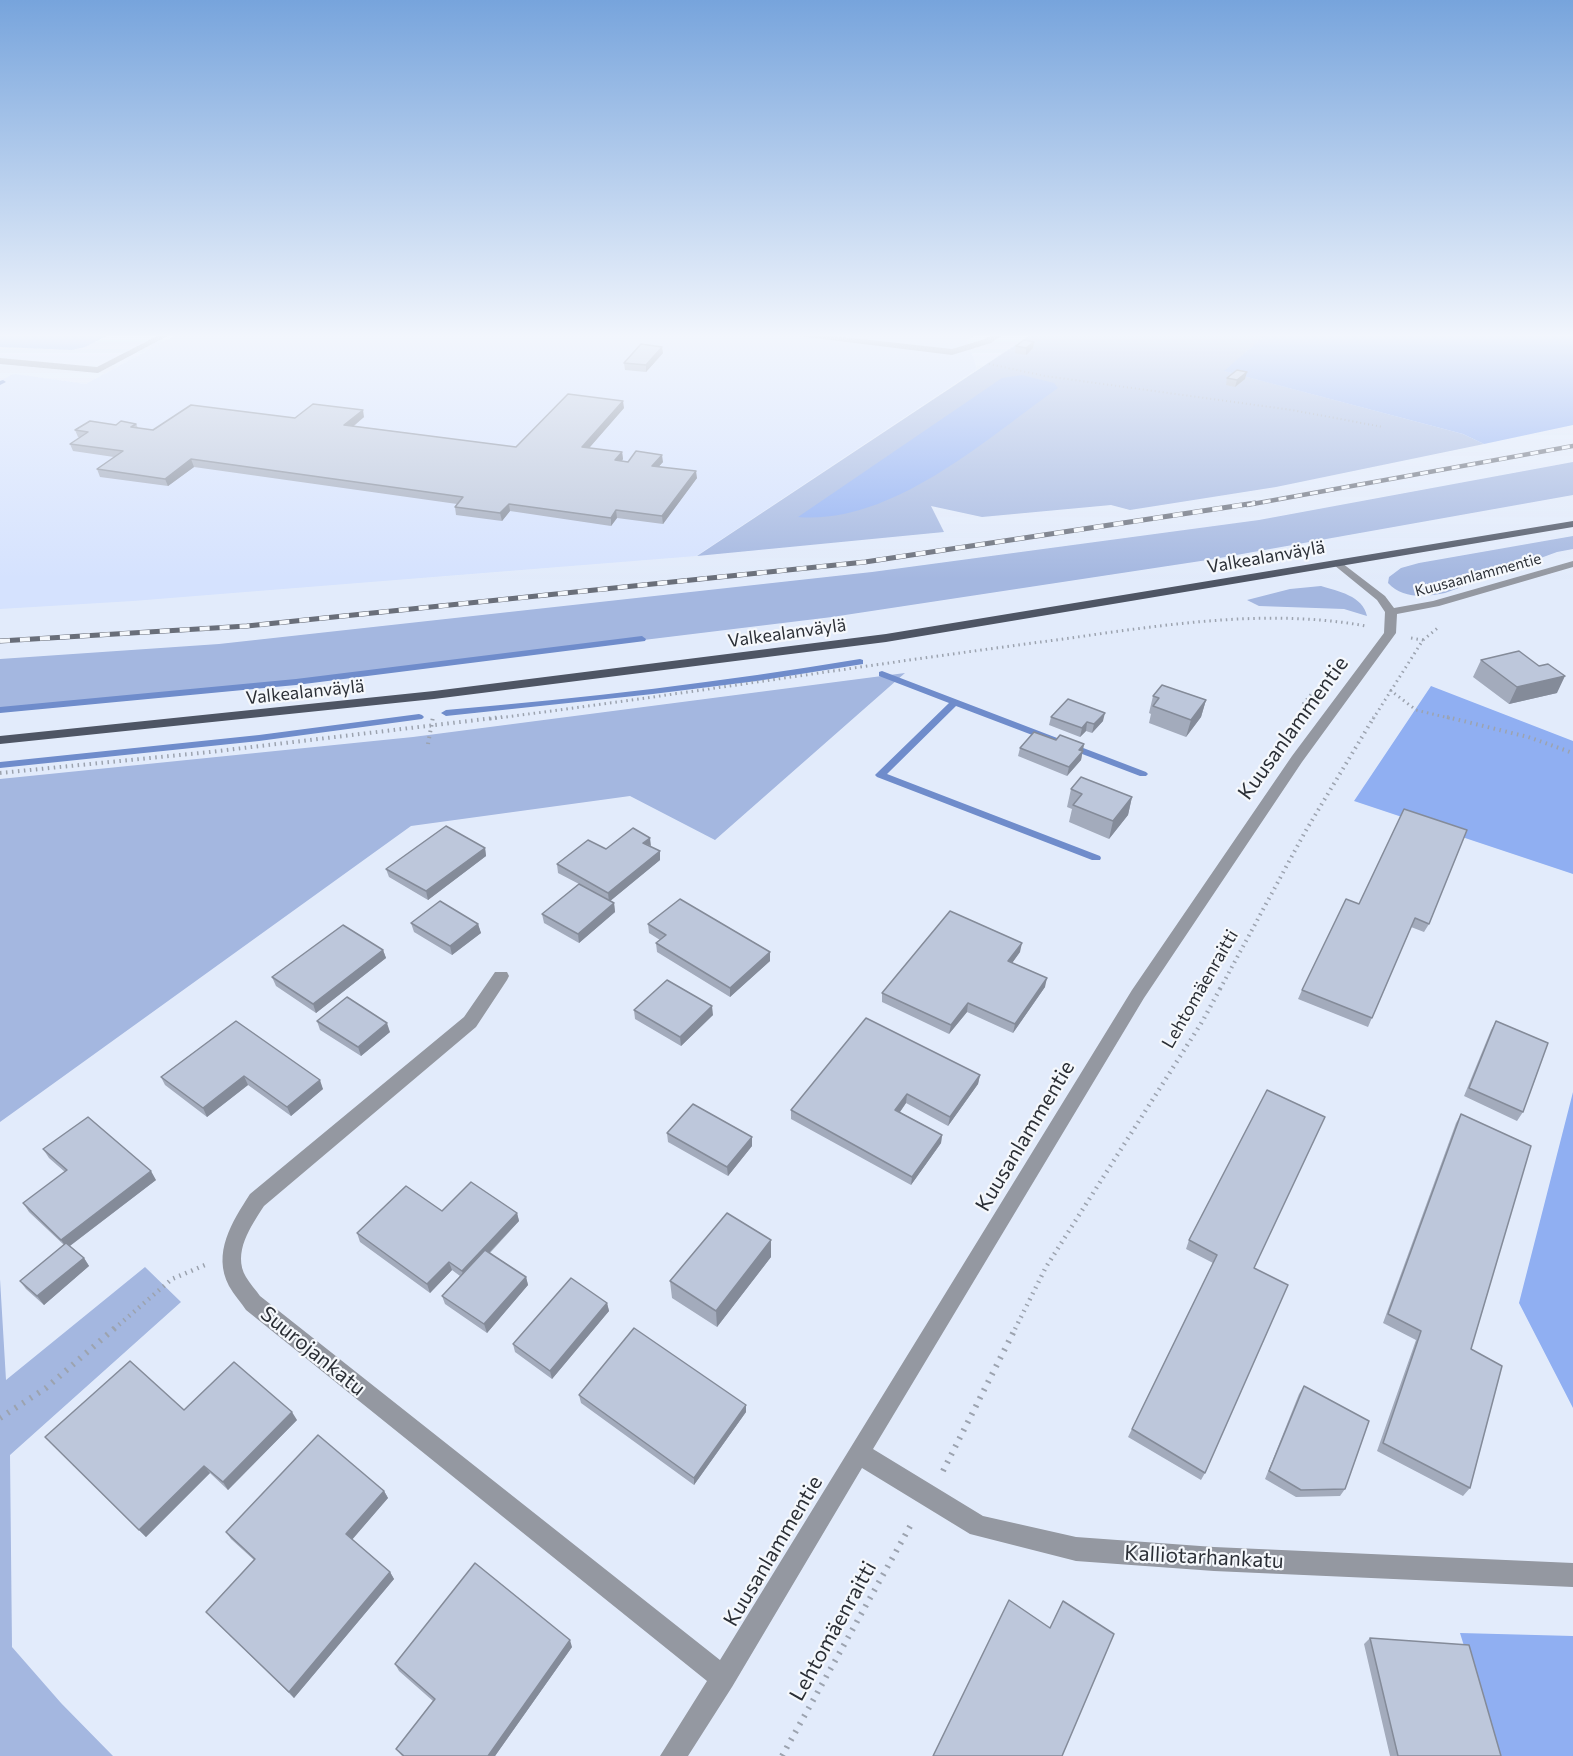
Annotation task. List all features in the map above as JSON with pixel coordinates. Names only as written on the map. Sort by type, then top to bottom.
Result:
[{"type":"main road","name":"Valkealanväylä","points":[[0,740],[399,699],[767,655],[985,623],[1573,524]]},
{"type":"street","points":[[1338,563],[1381,598],[1390,612]]},
{"type":"street","name":"Kuusaanlammentie","points":[[1390,612],[1435,604],[1573,564]]},
{"type":"street","name":"Kuusanlammentie","points":[[673,1756],[723,1678],[1138,994],[1297,759],[1390,633],[1390,612]]},
{"type":"street","points":[[230,1254],[240,1227],[257,1200],[470,1022],[501,976]]},
{"type":"street","name":"Suurojankatu","points":[[230,1254],[236,1279],[253,1303],[723,1678]]},
{"type":"street","name":"Kalliotarhankatu","points":[[858,1453],[929,1494],[978,1526],[1076,1549],[1214,1559],[1573,1575]]},
{"type":"path","points":[[1324,416],[1383,427]]},
{"type":"path","points":[[0,773],[238,750],[558,711],[1031,643],[1189,624],[1267,620],[1340,620],[1372,628]]},
{"type":"path","name":"Lehtomäenraitti","points":[[945,1466],[1046,1267],[1202,1022],[1305,832],[1390,690],[1423,640],[1445,622]]},
{"type":"path","points":[[1390,690],[1416,710],[1528,737],[1573,753]]},
{"type":"path","points":[[0,1418],[46,1389],[172,1279],[230,1254]]},
{"type":"path","name":"Lehtomäenraitti","points":[[782,1756],[913,1522]]},
{"type":"shaded area","points":[[0,416],[906,416],[696,556],[133,601],[0,609]]},
{"type":"shaded area","points":[[908,416],[1395,416],[1463,434],[1484,444],[1276,487],[1130,510],[1111,505],[982,517],[931,506],[944,532],[697,556]]},
{"type":"shaded area","points":[[946,416],[1020,416],[936,475],[903,493],[868,507],[833,516],[798,517]]},
{"type":"shaded area","points":[[1395,416],[1573,416],[1573,425],[1484,444],[1463,434]]},
{"type":"shaded area","points":[[1573,462],[1573,495],[1214,559],[832,617],[447,664],[0,712],[0,659],[219,644],[872,572],[1259,520]]},
{"type":"shaded area","points":[[1573,536],[1573,549],[1557,552],[1445,593],[1422,596],[1407,594],[1388,583],[1389,577],[1401,568],[1419,563]]},
{"type":"shaded area","points":[[1321,586],[1349,595],[1361,604],[1367,616],[1344,609],[1259,606],[1247,600],[1290,589]]},
{"type":"shaded area","points":[[905,673],[715,840],[630,796],[411,826],[0,1122],[0,779],[413,737]]},
{"type":"shaded area","points":[[1431,686],[1573,741],[1573,874],[1354,801]]},
{"type":"shaded area","points":[[1573,1092],[1573,1408],[1519,1303]]},
{"type":"shaded area","points":[[145,1267],[181,1302],[10,1455],[12,1647],[61,1703],[113,1756],[0,1756],[0,1279],[6,1380]]},
{"type":"shaded area","points":[[1460,1633],[1573,1636],[1573,1756],[1498,1756]]},
{"type":"building","points":[[174,416],[295,418],[298,416],[355,416],[344,425],[516,447],[546,416],[610,416],[582,447],[622,452],[615,460],[628,462],[636,451],[662,455],[652,466],[696,471],[662,516],[616,510],[611,518],[509,504],[500,513],[455,507],[463,497],[191,459],[165,479],[97,469],[123,451],[70,444],[88,432],[75,430],[90,421],[116,425],[121,421],[136,424],[131,427],[153,430]]},
{"type":"building","points":[[1519,651],[1539,666],[1548,664],[1565,676],[1517,687],[1481,660]]},
{"type":"building","points":[[1162,685],[1206,700],[1191,720],[1153,706],[1159,698],[1153,696]]},
{"type":"building","points":[[1068,699],[1105,713],[1094,724],[1087,722],[1082,728],[1051,717]]},
{"type":"building","points":[[1034,732],[1056,740],[1060,735],[1084,744],[1079,750],[1083,751],[1069,767],[1020,748]]},
{"type":"building","points":[[1081,777],[1132,797],[1113,821],[1073,805],[1082,794],[1071,789]]},
{"type":"building","points":[[1404,809],[1467,830],[1429,924],[1415,918],[1372,1018],[1302,990],[1346,899],[1359,904]]},
{"type":"building","points":[[446,826],[485,848],[426,891],[386,869]]},
{"type":"building","points":[[633,828],[650,838],[643,843],[660,851],[608,893],[557,864],[588,840],[606,849]]},
{"type":"building","points":[[579,884],[614,903],[578,934],[542,914]]},
{"type":"building","points":[[680,899],[770,952],[730,988],[656,943],[666,935],[648,924]]},
{"type":"building","points":[[440,901],[478,924],[450,946],[411,923]]},
{"type":"building","points":[[950,911],[1022,943],[1008,961],[1047,978],[1015,1024],[968,1003],[951,1025],[882,993]]},
{"type":"building","points":[[343,925],[383,950],[313,1004],[272,977]]},
{"type":"building","points":[[667,980],[712,1006],[680,1037],[634,1010]]},
{"type":"building","points":[[347,997],[387,1023],[358,1047],[317,1021]]},
{"type":"building","points":[[866,1018],[980,1075],[950,1117],[907,1094],[895,1110],[942,1135],[912,1177],[791,1110]]},
{"type":"building","points":[[236,1021],[320,1080],[287,1107],[244,1076],[203,1108],[161,1077]]},
{"type":"building","points":[[1496,1021],[1548,1043],[1523,1112],[1469,1088]]},
{"type":"building","points":[[1267,1090],[1325,1117],[1254,1268],[1288,1285],[1205,1473],[1132,1429],[1217,1255],[1189,1240]]},
{"type":"building","points":[[693,1104],[752,1137],[727,1167],[667,1133]]},
{"type":"building","points":[[1461,1114],[1531,1146],[1471,1349],[1502,1366],[1470,1488],[1383,1443],[1421,1331],[1388,1314]]},
{"type":"building","points":[[88,1117],[151,1171],[61,1240],[23,1203],[67,1170],[43,1149]]},
{"type":"building","points":[[471,1182],[517,1213],[462,1271],[449,1262],[427,1284],[357,1233],[406,1186],[442,1211]]},
{"type":"building","points":[[727,1213],[771,1240],[716,1311],[670,1281]]},
{"type":"building","points":[[66,1243],[84,1258],[37,1296],[20,1281]]},
{"type":"building","points":[[485,1250],[526,1277],[484,1324],[442,1296]]},
{"type":"building","points":[[571,1278],[607,1303],[550,1371],[513,1344]]},
{"type":"building","points":[[634,1328],[746,1405],[694,1478],[579,1395]]},
{"type":"building","points":[[130,1361],[184,1410],[234,1362],[292,1412],[223,1482],[204,1466],[139,1530],[45,1437]]},
{"type":"building","points":[[1304,1386],[1369,1421],[1345,1489],[1301,1490],[1269,1471]]},
{"type":"building","points":[[318,1435],[384,1491],[346,1534],[390,1572],[289,1692],[206,1612],[255,1559],[226,1532]]},
{"type":"building","points":[[475,1563],[570,1640],[488,1756],[404,1756],[396,1749],[435,1699],[395,1664]]},
{"type":"building","points":[[1009,1600],[1050,1628],[1063,1601],[1114,1634],[1062,1756],[933,1756]]},
{"type":"building","points":[[1370,1638],[1469,1645],[1501,1756],[1398,1756]]},
{"type":"waterway","points":[[0,710],[296,682],[642,639]]},
{"type":"waterway","points":[[446,713],[653,692],[860,662]]},
{"type":"waterway","points":[[882,674],[1143,774]]},
{"type":"waterway","points":[[955,702],[880,775],[1096,858]]},
{"type":"waterway","points":[[0,765],[259,738],[419,717]]},
{"type":"railway","points":[[1247,505],[1573,446]]},
{"type":"railway","points":[[0,641],[247,626],[865,562],[1255,503]]}]
